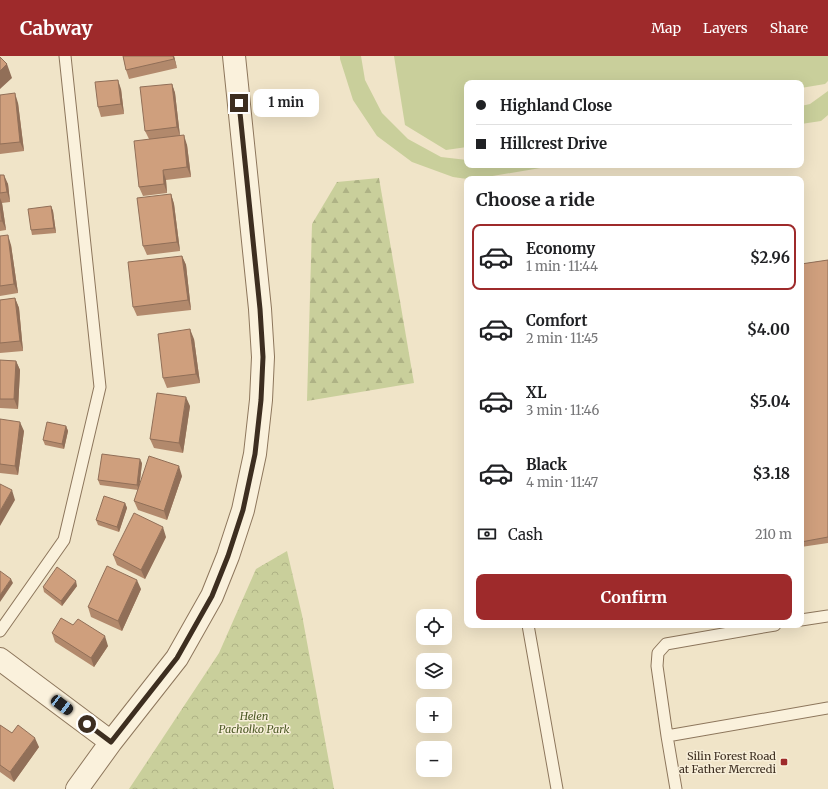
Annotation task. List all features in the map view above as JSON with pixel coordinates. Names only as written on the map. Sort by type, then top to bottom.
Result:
[{"type":"street","points":[[77,789],[111,742],[177,658],[212,596],[228,556],[243,510],[255,454],[261,400],[263,357],[260,309],[234,56]]},
{"type":"street","points":[[0,659],[111,742]]},
{"type":"lane","points":[[0,631],[64,540],[100,387],[64,56]]},
{"type":"lane","points":[[804,620],[828,616]]},
{"type":"lane","points":[[529,628],[557,789]]},
{"type":"lane","points":[[676,789],[666,736],[657,666],[658,653],[666,644],[758,628]]},
{"type":"lane","points":[[666,736],[828,708]]},
{"type":"green space","points":[[340,56],[361,56],[365,80],[382,113],[408,139],[441,157],[464,160],[464,168],[540,168],[493,176],[464,176],[464,179],[453,177],[412,162],[377,136],[353,100]]},
{"type":"green space","points":[[394,56],[828,56],[828,81],[825,84],[804,88],[804,80],[464,80],[464,147],[446,150],[405,125]]},
{"type":"green space","points":[[828,91],[828,115],[821,121],[804,124],[804,105],[810,104]]},
{"type":"green space","points":[[379,178],[414,383],[307,401],[312,224],[337,182]]},
{"type":"green space","name":"Helen Pacholko Park","points":[[287,551],[302,615],[334,789],[129,789],[219,653],[256,569]]},
{"type":"building","points":[[123,56],[173,56],[174,59],[126,70]]},
{"type":"building","points":[[0,57],[7,64],[0,71]]},
{"type":"building","points":[[118,80],[121,104],[98,107],[95,82]]},
{"type":"building","points":[[172,84],[177,127],[145,131],[140,87]]},
{"type":"building","points":[[15,93],[20,142],[0,144],[0,95]]},
{"type":"building","points":[[184,135],[187,167],[163,170],[164,184],[139,187],[134,141]]},
{"type":"building","points":[[0,175],[4,175],[7,192],[0,193]]},
{"type":"building","points":[[171,194],[177,242],[143,246],[137,198]]},
{"type":"building","points":[[0,205],[2,221],[0,221]]},
{"type":"building","points":[[51,206],[54,228],[31,230],[28,209]]},
{"type":"building","points":[[8,235],[14,284],[0,286],[0,236]]},
{"type":"building","points":[[182,256],[188,300],[133,307],[128,262]]},
{"type":"building","points":[[828,260],[828,537],[804,541],[804,264]]},
{"type":"building","points":[[15,298],[20,341],[0,343],[0,300]]},
{"type":"building","points":[[190,329],[196,374],[163,378],[158,334]]},
{"type":"building","points":[[0,360],[16,361],[14,399],[0,399]]},
{"type":"building","points":[[157,393],[186,397],[179,443],[150,439]]},
{"type":"building","points":[[0,419],[20,422],[15,466],[0,464]]},
{"type":"building","points":[[47,422],[66,426],[62,444],[43,440]]},
{"type":"building","points":[[102,454],[140,459],[137,485],[98,480]]},
{"type":"building","points":[[149,456],[179,466],[164,511],[134,501]]},
{"type":"building","points":[[0,484],[12,490],[0,511]]},
{"type":"building","points":[[104,496],[125,503],[117,527],[96,520]]},
{"type":"building","points":[[134,513],[163,527],[141,570],[113,555]]},
{"type":"building","points":[[107,566],[137,580],[118,621],[88,607]]},
{"type":"building","points":[[57,567],[76,581],[61,601],[43,587]]},
{"type":"building","points":[[0,571],[11,579],[0,595]]},
{"type":"building","points":[[61,618],[73,625],[78,619],[105,636],[91,658],[52,633]]},
{"type":"building","points":[[0,725],[12,733],[18,725],[35,738],[10,772],[0,765]]},
{"type":"place","name":"Silin Forest Road at Father Mercredi","points":[[784,762]]},
{"type":"route","points":[[87,724],[111,742],[177,658],[212,596],[228,556],[243,510],[255,454],[261,400],[263,357],[260,309],[239,103]]}]
